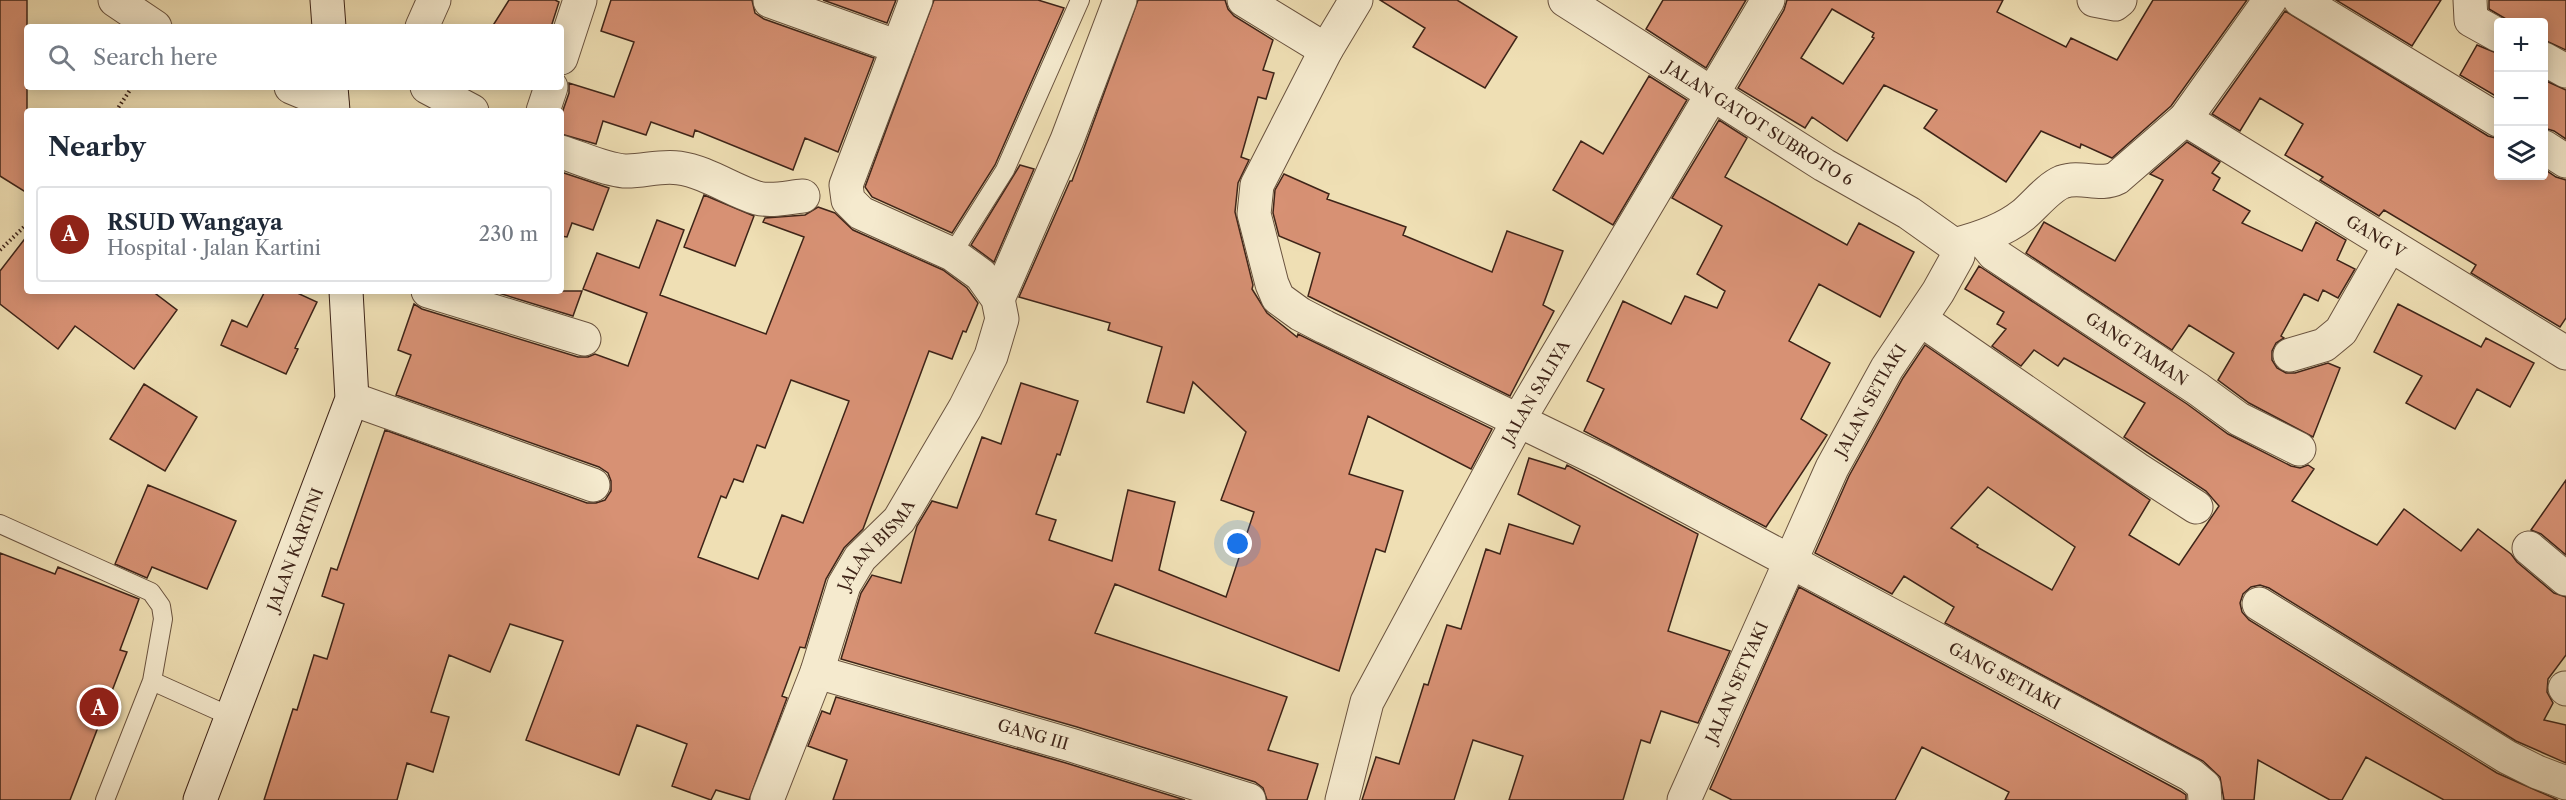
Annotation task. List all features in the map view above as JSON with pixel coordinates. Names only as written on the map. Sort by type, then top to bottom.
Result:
[{"type":"street","points":[[116,0],[151,24]]},
{"type":"street","points":[[327,0],[328,24]]},
{"type":"street","points":[[423,24],[434,0]]},
{"type":"street","points":[[564,49],[580,0]]},
{"type":"street","points":[[916,0],[846,185],[848,200],[861,213],[952,254],[981,275],[998,299]]},
{"type":"street","points":[[998,299],[1067,140],[1120,0]]},
{"type":"street","points":[[1244,0],[1326,50],[1356,0]]},
{"type":"street","name":"JALAN GATOT SUBROTO 6","points":[[1565,0],[1824,165],[1909,213],[1968,242]]},
{"type":"street","name":"JALAN SALIYA","points":[[1342,800],[1367,702],[1518,421],[1768,0]]},
{"type":"street","points":[[2094,0],[2115,3],[2120,0]]},
{"type":"street","points":[[1968,242],[2021,217],[2060,183],[2074,179],[2110,182],[2117,178],[2185,119],[2270,0]]},
{"type":"street","points":[[2300,0],[2494,117]]},
{"type":"street","points":[[2470,0],[2471,20],[2494,32]]},
{"type":"street","points":[[770,1],[898,46]]},
{"type":"street","name":"GANG SETIAKI","points":[[1326,50],[1257,185],[1254,214],[1256,227],[1278,298],[1300,314],[1604,462],[2191,775],[2204,786],[2205,800]]},
{"type":"street","points":[[2548,61],[2566,71]]},
{"type":"street","points":[[300,90],[332,101]]},
{"type":"street","points":[[433,90],[466,108]]},
{"type":"street","points":[[544,108],[550,90]]},
{"type":"street","name":"GANG V","points":[[2185,119],[2566,353]]},
{"type":"street","points":[[2548,150],[2566,161]]},
{"type":"street","points":[[564,153],[620,171],[656,167],[680,168],[710,177],[758,198],[770,200],[803,196]]},
{"type":"street","name":"JALAN SETIAKI","points":[[1789,562],[1832,468],[1887,368],[1968,242]]},
{"type":"street","name":"GANG TAMAN","points":[[1968,242],[1994,254],[2198,389],[2239,419],[2299,449]]},
{"type":"street","points":[[2290,355],[2324,345],[2341,331],[2390,245]]},
{"type":"street","name":"JALAN KARTINI","points":[[200,800],[352,399],[346,294]]},
{"type":"street","points":[[438,294],[584,339]]},
{"type":"street","name":"JALAN BISMA","points":[[768,800],[817,672],[844,585],[860,558],[898,520],[965,408],[991,356],[1002,319],[998,299]]},
{"type":"street","points":[[1920,319],[2137,469],[2196,507]]},
{"type":"street","points":[[352,399],[593,485]]},
{"type":"street","points":[[2529,548],[2566,579]]},
{"type":"street","name":"JALAN SETYAKI","points":[[1683,800],[1789,562]]},
{"type":"street","points":[[2259,604],[2507,757],[2566,783]]},
{"type":"street","name":"GANG III","points":[[817,672],[1071,745],[1249,800]]},
{"type":"lane","points":[[952,254],[1005,170],[1080,0]]},
{"type":"lane","points":[[0,524],[152,592],[161,606],[163,618],[152,681],[105,800]]},
{"type":"lane","points":[[152,681],[232,717]]},
{"type":"path","points":[[118,108],[130,90]]},
{"type":"path","points":[[0,250],[24,227]]},
{"type":"building","points":[[0,0],[27,0],[27,24],[24,24],[24,90],[27,90],[27,108],[24,108],[24,191],[0,176]]},
{"type":"building","points":[[509,0],[555,0],[559,2],[552,24],[494,24]]},
{"type":"building","points":[[611,0],[752,0],[755,13],[764,19],[874,58],[838,152],[805,138],[793,170],[695,130],[693,137],[651,122],[646,135],[603,121],[596,144],[564,135],[564,108],[569,93],[569,83],[614,97],[634,42],[601,31]]},
{"type":"building","points":[[823,0],[896,0],[887,23]]},
{"type":"building","points":[[934,0],[1038,0],[1064,8],[995,165],[952,233],[872,197],[865,187]]},
{"type":"building","points":[[1138,0],[1225,0],[1234,16],[1273,40],[1263,70],[1274,73],[1266,99],[1258,97],[1241,157],[1249,160],[1238,183],[1235,212],[1253,285],[1252,289],[1267,313],[1297,337],[1298,334],[1492,429],[1471,469],[1368,416],[1349,474],[1403,491],[1385,552],[1376,549],[1339,671],[1115,584],[1095,633],[1287,697],[1268,750],[1318,764],[1307,800],[1267,800],[1263,788],[1255,782],[1077,727],[841,659],[861,593],[872,575],[901,583],[917,526],[932,501],[957,508],[982,437],[1001,444],[1021,383],[1078,401],[1060,455],[1057,454],[1036,514],[1056,520],[1049,540],[1112,561],[1128,490],[1175,502],[1159,570],[1226,597],[1254,512],[1221,500],[1246,432],[1193,382],[1184,413],[1147,402],[1162,347],[1108,330],[1110,323],[1019,297],[1070,181],[1072,181]]},
{"type":"building","points":[[1380,0],[1457,0],[1517,37],[1485,88],[1413,47],[1425,28]]},
{"type":"building","points":[[1663,0],[1746,0],[1706,68],[1646,29]]},
{"type":"building","points":[[1787,0],[2003,0],[1997,12],[2066,47],[2071,38],[2117,60],[2153,0],[2247,0],[2171,106],[2112,158],[2081,144],[2080,148],[2041,131],[2006,182],[1924,128],[1937,110],[1884,85],[1847,141],[1812,117],[1805,128],[1738,88],[1784,10]],"holes":[[[1832,9],[1874,33],[1872,37],[1874,38],[1843,84],[1801,58]]]},
{"type":"building","points":[[2336,0],[2441,0],[2412,46]]},
{"type":"building","points":[[2489,0],[2566,0],[2566,50],[2548,42],[2548,18],[2504,18],[2489,9]]},
{"type":"building","points":[[2285,11],[2494,138],[2494,180],[2548,180],[2548,172],[2566,180],[2566,318],[2560,327],[2471,273],[2476,265],[2384,210],[2379,216],[2320,180],[2323,177],[2285,155],[2303,124],[2260,98],[2240,131],[2212,114]]},
{"type":"building","points":[[2477,45],[2494,52],[2494,95],[2460,75]]},
{"type":"building","points":[[1649,76],[1687,100],[1613,225],[1553,190],[1581,141],[1603,154]]},
{"type":"building","points":[[2548,82],[2566,90],[2566,139],[2548,129]]},
{"type":"building","points":[[1719,120],[1747,138],[1725,177],[1847,245],[1859,223],[1914,252],[1880,317],[1819,284],[1789,341],[1830,363],[1801,419],[1827,435],[1766,527],[1584,431],[1604,389],[1587,381],[1623,301],[1671,324],[1685,296],[1717,308],[1725,291],[1697,274],[1722,226],[1672,198]]},
{"type":"building","points":[[2187,142],[2220,162],[2212,173],[2220,178],[2213,190],[2250,211],[2242,223],[2302,251],[2316,222],[2346,240],[2337,260],[2355,269],[2338,298],[2323,290],[2318,301],[2304,294],[2281,336],[2284,338],[2276,343],[2272,351],[2272,360],[2277,368],[2286,373],[2295,373],[2328,363],[2340,368],[2313,437],[2249,403],[2218,380],[2234,353],[2189,325],[2172,350],[2026,253],[2044,222],[2115,261],[2163,180],[2150,174]]},
{"type":"building","points":[[1020,165],[1034,169],[994,262],[971,245]]},
{"type":"building","points":[[564,173],[609,188],[593,230],[572,223],[567,237],[564,236]]},
{"type":"building","points":[[1284,174],[1329,194],[1327,199],[1406,227],[1403,235],[1492,272],[1507,231],[1563,251],[1543,305],[1554,311],[1510,396],[1308,296],[1320,253],[1279,236],[1273,213],[1275,190]]},
{"type":"building","points":[[704,195],[754,216],[735,266],[684,247]]},
{"type":"building","points":[[818,207],[835,213],[853,230],[943,270],[967,288],[978,303],[966,332],[963,331],[952,359],[929,351],[863,529],[844,548],[826,579],[805,648],[800,647],[782,696],[787,698],[749,800],[716,790],[711,800],[672,786],[687,744],[637,725],[619,775],[526,740],[563,641],[510,624],[490,672],[449,655],[431,712],[449,717],[433,772],[407,763],[397,800],[264,800],[293,709],[297,710],[314,655],[327,659],[344,604],[322,596],[331,568],[337,570],[385,430],[587,503],[605,500],[611,491],[608,473],[599,467],[396,395],[411,355],[398,350],[414,304],[422,309],[578,357],[595,354],[628,366],[647,313],[583,289],[597,253],[639,268],[657,220],[684,230],[660,295],[766,334],[804,237],[763,222],[765,218],[805,215]],"holes":[[[791,380],[849,401],[803,523],[782,515],[758,579],[698,557],[721,496],[726,498],[734,479],[743,482],[757,445],[765,448]]]},
{"type":"building","points":[[24,240],[24,294],[156,294],[177,310],[134,369],[75,326],[58,349],[0,304],[0,271]]},
{"type":"building","points":[[1979,266],[2187,404],[2228,434],[2291,466],[2300,468],[2308,465],[2314,469],[2292,501],[2377,545],[2404,509],[2461,551],[2478,529],[2511,554],[2517,562],[2554,593],[2566,597],[2566,655],[2548,679],[2547,692],[2553,703],[2544,720],[2566,725],[2566,763],[2516,741],[2269,588],[2260,585],[2251,587],[2243,594],[2240,603],[2242,612],[2249,620],[2497,773],[2558,800],[2444,800],[2366,757],[2342,800],[2330,800],[2258,760],[2254,800],[2224,800],[2220,777],[2203,761],[1945,623],[1954,607],[1904,576],[1892,594],[1815,553],[1849,476],[1903,378],[1925,345],[2150,500],[2129,535],[2179,565],[2219,506],[2206,491],[2124,437],[2145,403],[2064,358],[2058,366],[2034,350],[2021,366],[1992,346],[2006,329],[1997,324],[2004,312],[1965,289]],"holes":[[[1988,487],[2075,547],[2052,590],[1977,547],[1978,545],[1951,528]]]},
{"type":"building","points":[[564,291],[582,291],[573,316],[502,294],[564,294]]},
{"type":"building","points":[[264,294],[300,294],[317,302],[295,348],[298,349],[286,374],[221,345],[232,320],[247,327]]},
{"type":"building","points":[[2398,304],[2481,347],[2486,338],[2534,363],[2510,407],[2477,389],[2455,429],[2406,403],[2422,376],[2374,352]]},
{"type":"building","points":[[144,384],[197,417],[165,471],[110,439]]},
{"type":"building","points":[[1529,458],[1565,469],[1567,465],[1698,534],[1668,631],[1730,651],[1698,723],[1661,711],[1650,743],[1641,740],[1623,800],[1509,800],[1523,756],[1473,740],[1454,800],[1362,800],[1376,757],[1399,764],[1424,684],[1428,685],[1447,625],[1461,629],[1486,549],[1500,554],[1509,524],[1573,544],[1580,526],[1518,494]]},
{"type":"building","points":[[2566,480],[2566,555],[2541,534],[2531,530]]},
{"type":"building","points":[[148,485],[236,521],[207,589],[152,567],[147,578],[115,564]]},
{"type":"building","points":[[0,553],[55,574],[58,567],[139,599],[120,650],[127,652],[70,800],[0,800]]},
{"type":"building","points":[[1799,587],[2180,791],[2186,795],[2186,800],[2005,800],[2009,792],[1922,747],[1895,800],[1732,800],[1710,789]]},
{"type":"building","points":[[836,697],[1066,763],[1185,800],[833,800],[847,760],[808,746],[822,711],[830,714]]},
{"type":"place","name":"RSUD Wangaya","points":[[99,707]]}]
